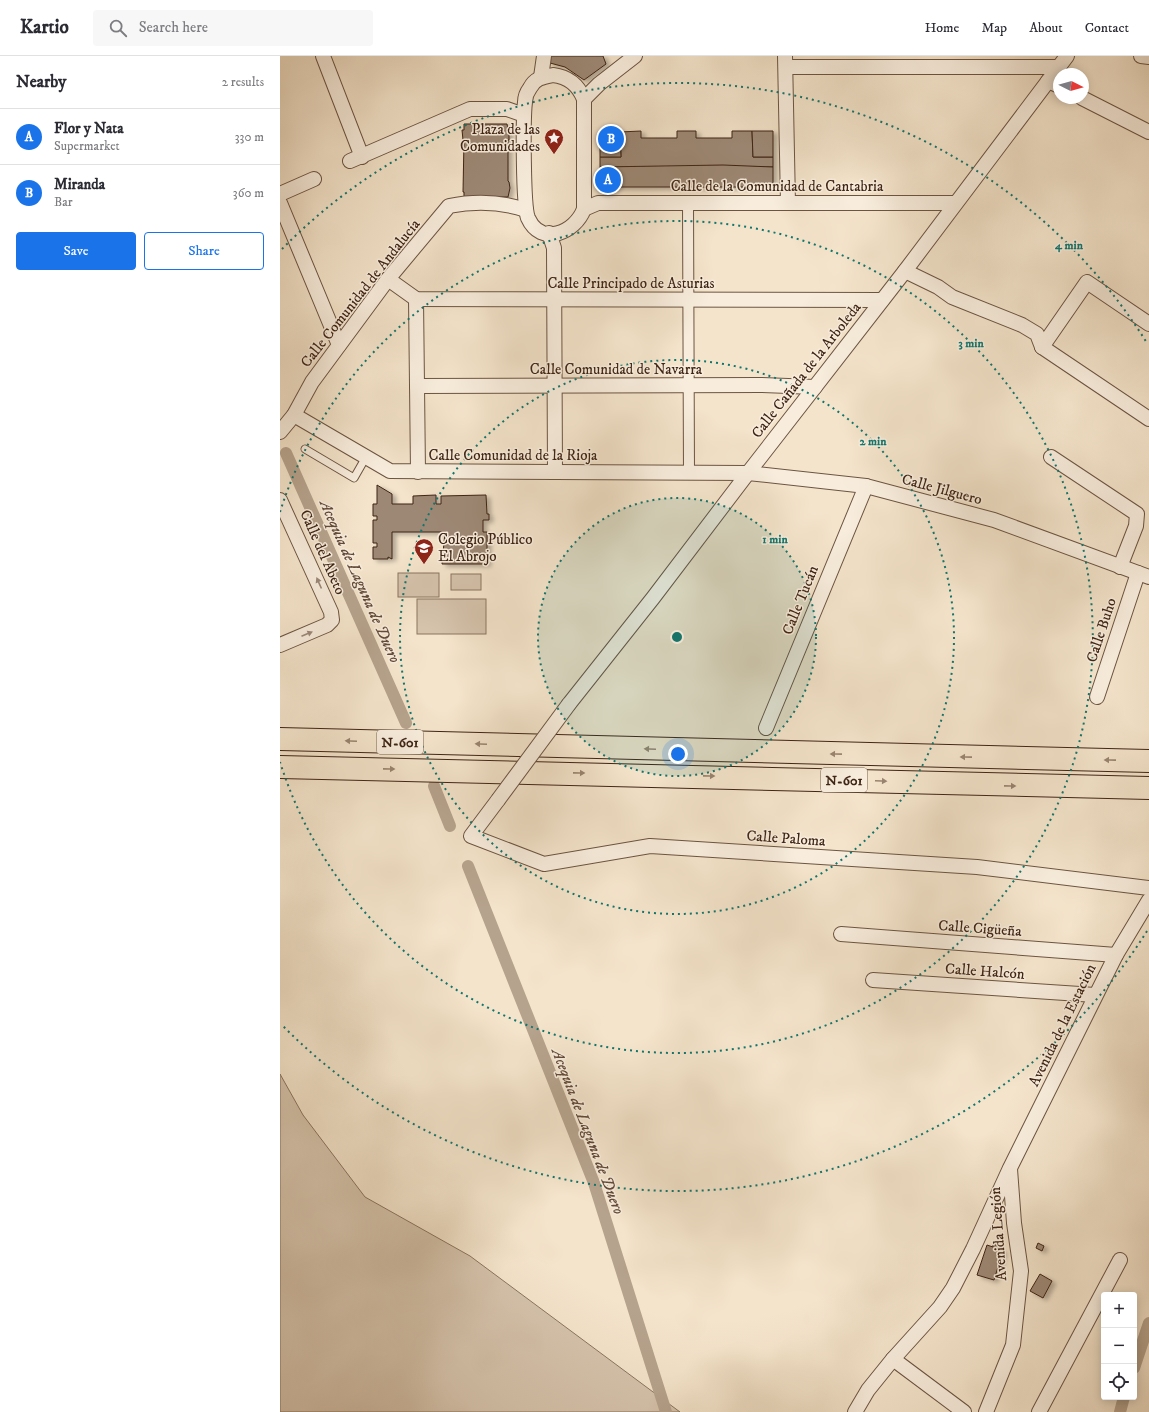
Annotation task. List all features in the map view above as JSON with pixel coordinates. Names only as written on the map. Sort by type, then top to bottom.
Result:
[{"type":"highway","name":"N-601","points":[[280,739],[1149,761]]},
{"type":"highway","name":"N-601","points":[[280,767],[1149,788]]},
{"type":"street","points":[[323,56],[356,159],[470,109],[524,109]]},
{"type":"street","points":[[582,95],[599,84],[635,56]]},
{"type":"street","name":"Calle Cañada de la Arboleda","points":[[1058,67],[1067,56]]},
{"type":"street","points":[[1140,56],[1149,57]]},
{"type":"street","points":[[544,59],[547,76]]},
{"type":"street","points":[[788,203],[785,62],[1017,62],[1058,67]]},
{"type":"street","points":[[547,76],[568,79],[582,95],[584,204],[580,218],[570,228],[555,233],[534,227],[528,218],[525,205],[524,109],[530,87],[547,76]]},
{"type":"street","name":"Calle Cañada de la Arboleda","points":[[498,800],[568,704],[653,598],[956,203],[1053,84]]},
{"type":"street","points":[[1089,102],[1149,132]]},
{"type":"street","points":[[280,194],[314,179]]},
{"type":"street","points":[[688,202],[689,473]]},
{"type":"street","name":"Calle de la Comunidad de Cantabria","points":[[584,204],[688,202],[956,203]]},
{"type":"street","points":[[280,203],[339,345]]},
{"type":"street","name":"Calle Comunidad de Andalucía","points":[[280,432],[294,415],[312,382],[388,279],[449,206],[461,203],[525,205]]},
{"type":"street","points":[[555,233],[555,472]]},
{"type":"street","points":[[905,271],[938,287],[952,297],[1022,325],[1037,334],[1042,347],[1149,419]]},
{"type":"street","points":[[388,279],[416,299],[418,472]]},
{"type":"street","points":[[1042,347],[1087,282],[1149,324]]},
{"type":"street","name":"Calle Principado de Asturias","points":[[416,299],[882,300]]},
{"type":"street","name":"Calle Comunidad de Navarra","points":[[417,386],[815,387]]},
{"type":"street","name":"Calle Comunidad de la Rioja","points":[[294,415],[390,471],[748,473]]},
{"type":"street","points":[[1051,457],[1137,514],[1136,526],[1120,567]]},
{"type":"street","name":"Calle Jilguero","points":[[748,473],[866,486],[994,520],[1143,575]]},
{"type":"street","name":"Calle Tucán","points":[[766,728],[866,486]]},
{"type":"street","name":"Calle del Abeto","points":[[280,500],[331,612],[332,620],[327,625],[280,645]]},
{"type":"street","name":"Calle Buho","points":[[1097,698],[1143,575]]},
{"type":"street","name":"Calle Paloma","points":[[498,800],[471,836],[544,864],[650,846],[977,867],[1149,888]]},
{"type":"street","name":"Avenida de la Estación","points":[[855,1412],[868,1390],[893,1359],[940,1307],[953,1288],[973,1249],[1010,1168],[1116,955],[1149,900]]},
{"type":"street","name":"Calle Cigüeña","points":[[841,934],[1116,955]]},
{"type":"street","name":"Calle Halcón","points":[[873,980],[1096,995]]},
{"type":"street","name":"Avenida Legión","points":[[986,1412],[1013,1345],[1021,1272],[1014,1223],[1010,1168]]},
{"type":"street","points":[[1039,1412],[1120,1260]]},
{"type":"street","points":[[893,1359],[964,1412]]},
{"type":"lane","points":[[305,449],[354,478],[366,457]]},
{"type":"shaded area","points":[[398,573],[439,573],[439,597],[398,597]]},
{"type":"shaded area","points":[[451,574],[481,574],[481,590],[451,590]]},
{"type":"shaded area","points":[[417,599],[486,599],[486,634],[417,634]]},
{"type":"shaded area","points":[[280,1074],[303,1115],[365,1197],[470,1256],[680,1412],[280,1412]]},
{"type":"building","points":[[549,56],[603,56],[606,64],[584,80],[565,67],[550,63]]},
{"type":"building","points":[[464,124],[507,124],[509,134],[508,181],[510,188],[508,197],[464,197],[464,140],[462,130],[464,130]]},
{"type":"building","points":[[641,131],[641,138],[677,138],[677,131],[696,131],[696,138],[732,138],[732,131],[752,131],[753,157],[773,157],[773,167],[600,167],[600,157],[621,157],[620,132]]},
{"type":"building","points":[[752,131],[773,131],[773,157],[753,157]]},
{"type":"building","points":[[600,132],[620,132],[621,157],[600,157]]},
{"type":"building","points":[[723,165],[773,167],[773,187],[600,187],[600,167]]},
{"type":"building","points":[[377,485],[392,494],[392,504],[413,504],[413,496],[436,495],[436,504],[441,504],[441,496],[486,495],[487,514],[489,514],[489,520],[483,520],[483,532],[487,532],[487,564],[442,564],[445,532],[392,532],[392,559],[388,557],[388,559],[373,559],[373,547],[377,547],[377,543],[373,543],[373,520],[377,520],[377,516],[373,516],[373,504],[377,504]]},
{"type":"building","points":[[1038,1243],[1044,1246],[1042,1251],[1036,1248]]},
{"type":"building","points":[[993,1244],[998,1246],[997,1249],[1003,1251],[994,1280],[977,1275],[987,1245],[993,1247]]},
{"type":"building","points":[[1040,1274],[1052,1281],[1043,1298],[1030,1291]]},
{"type":"waterway","name":"Acequia de Laguna de Duero","points":[[286,453],[406,723]]},
{"type":"waterway","name":"Acequia de Laguna de Duero","points":[[434,786],[450,826]]},
{"type":"waterway","name":"Acequia de Laguna de Duero","points":[[468,866],[594,1183],[666,1412]]},
{"type":"waterway","points":[[1135,1364],[1149,1323]]},
{"type":"waterway","points":[[1120,1412],[1123,1400]]},
{"type":"place","name":"Miranda","points":[[611,139]]},
{"type":"place","name":"Plaza de las Comunidades","points":[[554,155]]},
{"type":"place","name":"Flor y Nata","points":[[608,180]]},
{"type":"place","name":"Colegio Público El Abrojo","points":[[424,565]]}]
